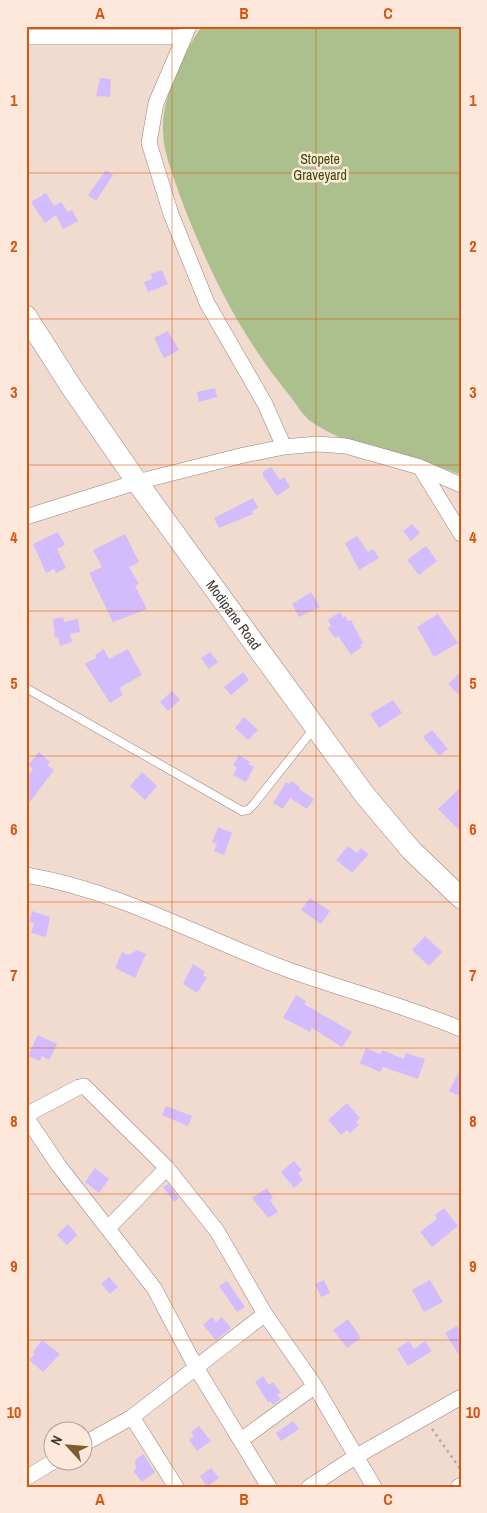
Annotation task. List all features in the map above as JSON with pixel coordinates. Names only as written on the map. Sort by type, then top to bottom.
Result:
[{"type":"main road","name":"Modipane Road","points":[[26,316],[72,388],[138,482],[364,794],[411,850],[461,898]]},
{"type":"street","points":[[26,38],[186,31],[156,103],[149,143],[171,214],[207,303],[265,404],[284,447]]},
{"type":"street","points":[[26,517],[138,482],[244,454],[284,447],[317,444],[346,446],[420,467],[461,485]]},
{"type":"street","points":[[420,467],[461,534]]},
{"type":"street","points":[[26,875],[89,889],[278,966],[406,1007],[461,1029]]},
{"type":"street","points":[[269,1487],[197,1369],[154,1288],[58,1166],[26,1116],[84,1086],[166,1168],[217,1231],[265,1314],[315,1386],[374,1487]]},
{"type":"street","points":[[108,1228],[166,1168]]},
{"type":"street","points":[[92,1439],[132,1417],[197,1369],[265,1314]]},
{"type":"street","points":[[241,1440],[315,1386]]},
{"type":"street","points":[[309,1487],[355,1457],[461,1397]]},
{"type":"street","points":[[132,1417],[176,1487]]},
{"type":"street","points":[[26,1478],[42,1468]]},
{"type":"lane","points":[[26,688],[242,811],[248,810],[254,804],[315,726]]},
{"type":"path","points":[[424,1417],[461,1470]]},
{"type":"green space","name":"Stopete Graveyard","points":[[202,26],[461,26],[461,475],[344,439],[326,431],[309,420],[272,373],[241,326],[214,275],[190,223],[169,163],[163,139],[164,117],[170,90],[181,62]]},
{"type":"building","points":[[100,78],[111,79],[110,97],[96,96]]},
{"type":"building","points":[[106,170],[113,175],[96,201],[88,195]]},
{"type":"building","points":[[46,193],[54,206],[61,202],[68,212],[72,210],[78,221],[63,229],[56,215],[45,223],[31,202]]},
{"type":"building","points":[[162,270],[168,284],[148,292],[144,282],[152,279],[151,274]]},
{"type":"building","points":[[168,331],[179,350],[164,358],[154,338]]},
{"type":"building","points":[[215,388],[217,397],[199,402],[197,392]]},
{"type":"building","points":[[271,467],[280,480],[284,477],[290,487],[277,496],[263,476],[263,472]]},
{"type":"building","points":[[253,498],[258,508],[252,511],[253,514],[219,528],[214,518]]},
{"type":"building","points":[[412,524],[420,533],[411,541],[403,531]]},
{"type":"building","points":[[58,532],[65,545],[57,549],[66,568],[56,573],[54,569],[46,573],[33,544]]},
{"type":"building","points":[[125,534],[139,562],[129,567],[139,584],[135,586],[147,609],[113,622],[89,573],[102,567],[93,550]]},
{"type":"building","points":[[357,536],[368,552],[373,549],[379,558],[359,570],[345,543]]},
{"type":"building","points":[[426,546],[437,561],[419,575],[407,560]]},
{"type":"building","points":[[311,592],[320,607],[299,617],[292,604]]},
{"type":"building","points":[[340,612],[343,618],[345,616],[348,621],[351,620],[363,643],[360,645],[362,647],[351,655],[338,636],[335,638],[328,628],[331,626],[328,620]]},
{"type":"building","points":[[438,614],[458,643],[434,657],[417,627]]},
{"type":"building","points":[[63,617],[64,622],[78,619],[80,632],[70,634],[72,642],[60,646],[58,637],[55,638],[53,619]]},
{"type":"building","points":[[104,649],[109,659],[128,649],[142,675],[119,688],[123,695],[110,703],[85,664],[96,658],[95,655]]},
{"type":"building","points":[[210,652],[218,662],[209,669],[201,658]]},
{"type":"building","points":[[243,672],[249,680],[231,695],[224,687]]},
{"type":"building","points":[[461,672],[461,697],[448,684]]},
{"type":"building","points":[[172,691],[180,700],[168,711],[160,702]]},
{"type":"building","points":[[393,700],[402,713],[379,728],[370,714]]},
{"type":"building","points":[[244,717],[258,730],[248,740],[235,728]]},
{"type":"building","points":[[432,730],[448,749],[439,756],[423,737]]},
{"type":"building","points":[[39,752],[50,762],[47,765],[54,770],[26,807],[26,779],[33,769],[28,765]]},
{"type":"building","points":[[239,755],[254,767],[246,782],[233,775],[237,768],[233,765]]},
{"type":"building","points":[[142,772],[157,786],[145,800],[130,786]]},
{"type":"building","points":[[291,781],[314,799],[307,809],[290,798],[283,809],[273,803],[286,782],[289,784]]},
{"type":"building","points":[[461,787],[461,832],[438,809]]},
{"type":"building","points":[[218,827],[232,833],[224,855],[214,851],[217,844],[212,842]]},
{"type":"building","points":[[348,846],[357,853],[361,848],[369,854],[352,873],[336,860]]},
{"type":"building","points":[[310,898],[330,911],[321,924],[301,910]]},
{"type":"building","points":[[32,911],[50,917],[46,937],[31,933],[34,923],[29,922]]},
{"type":"building","points":[[425,936],[442,952],[429,966],[412,950]]},
{"type":"building","points":[[137,950],[146,954],[135,978],[115,968],[122,952],[129,955]]},
{"type":"building","points":[[193,964],[205,972],[203,975],[207,978],[197,993],[183,984]]},
{"type":"building","points":[[296,995],[306,1001],[304,1004],[352,1032],[342,1047],[312,1028],[310,1032],[283,1018]]},
{"type":"building","points":[[38,1035],[57,1044],[49,1060],[42,1056],[40,1061],[28,1056]]},
{"type":"building","points":[[366,1048],[380,1054],[382,1050],[404,1059],[406,1053],[425,1059],[418,1079],[383,1067],[380,1072],[360,1063]]},
{"type":"building","points":[[461,1068],[461,1097],[449,1091]]},
{"type":"building","points":[[347,1103],[360,1118],[356,1122],[359,1125],[350,1133],[347,1130],[341,1135],[328,1120]]},
{"type":"building","points":[[166,1106],[192,1116],[188,1126],[162,1115]]},
{"type":"building","points":[[294,1161],[302,1170],[298,1173],[303,1180],[294,1188],[281,1172]]},
{"type":"building","points":[[95,1168],[109,1179],[99,1193],[85,1182]]},
{"type":"building","points":[[168,1184],[179,1198],[174,1202],[163,1187]]},
{"type":"building","points":[[267,1188],[273,1198],[270,1200],[278,1212],[268,1218],[252,1198]]},
{"type":"building","points":[[444,1208],[458,1226],[432,1247],[420,1232],[437,1219],[435,1215]]},
{"type":"building","points":[[68,1224],[77,1235],[67,1245],[57,1235]]},
{"type":"building","points":[[109,1277],[118,1287],[110,1294],[101,1284]]},
{"type":"building","points":[[324,1280],[330,1293],[321,1297],[315,1284]]},
{"type":"building","points":[[430,1280],[443,1302],[424,1312],[412,1290]]},
{"type":"building","points":[[227,1281],[245,1307],[237,1312],[219,1286]]},
{"type":"building","points":[[212,1317],[216,1322],[222,1317],[231,1328],[216,1340],[203,1325]]},
{"type":"building","points":[[348,1319],[361,1338],[347,1348],[333,1330]]},
{"type":"building","points":[[457,1326],[461,1332],[461,1358],[445,1333]]},
{"type":"building","points":[[42,1340],[60,1354],[43,1372],[29,1360],[35,1354],[33,1352]]},
{"type":"building","points":[[409,1341],[414,1349],[425,1341],[432,1351],[408,1366],[397,1349]]},
{"type":"building","points":[[263,1376],[269,1385],[273,1382],[281,1393],[277,1395],[281,1399],[273,1405],[270,1401],[268,1402],[255,1382]]},
{"type":"building","points":[[293,1421],[299,1429],[281,1441],[276,1433]]},
{"type":"building","points":[[199,1426],[211,1441],[197,1451],[189,1440],[194,1436],[191,1432]]},
{"type":"building","points":[[143,1454],[155,1472],[142,1482],[133,1471],[136,1469],[135,1460]]},
{"type":"building","points":[[211,1468],[219,1478],[207,1487],[200,1476]]}]
